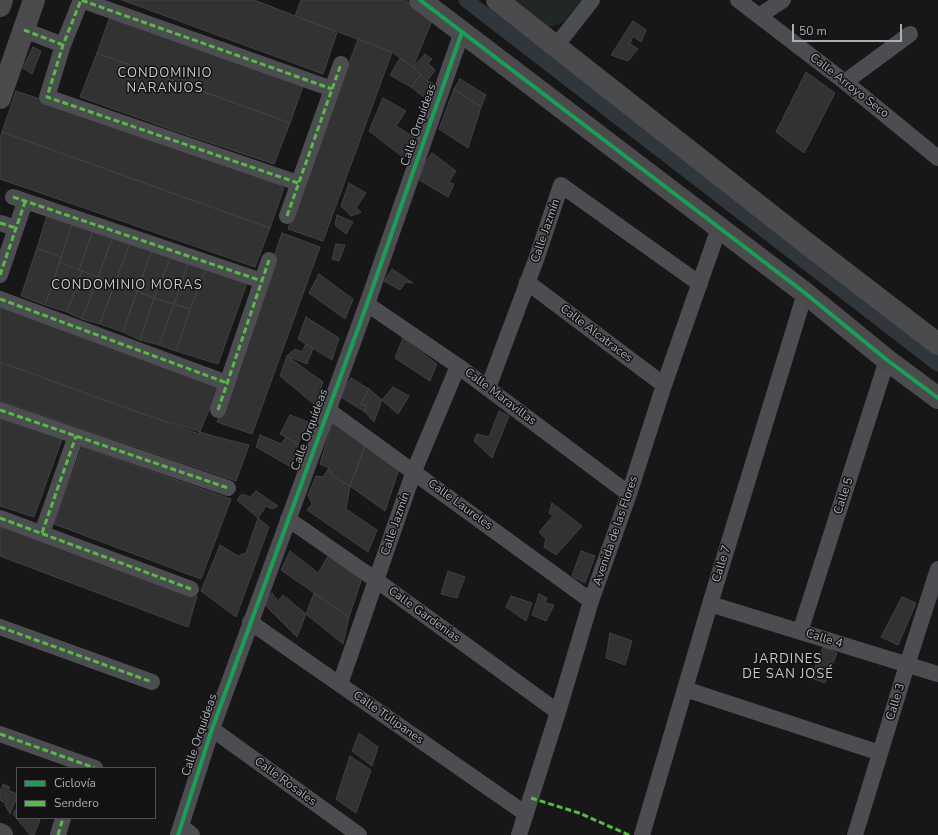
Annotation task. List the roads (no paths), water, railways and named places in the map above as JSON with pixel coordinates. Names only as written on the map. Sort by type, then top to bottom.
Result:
[{"type":"street","points":[[0,6],[2,0]]},
{"type":"street","points":[[0,98],[34,0]]},
{"type":"street","points":[[298,183],[47,97],[63,45],[81,0],[332,89]]},
{"type":"street","points":[[420,0],[805,293],[887,360],[938,398]]},
{"type":"street","points":[[497,0],[938,344]]},
{"type":"street","points":[[556,46],[592,0]]},
{"type":"street","name":"Calle Arroyo Seco","points":[[738,0],[845,82],[938,158]]},
{"type":"street","points":[[759,16],[782,0]]},
{"type":"street","points":[[24,30],[63,45]]},
{"type":"street","name":"Calle Orquídeas","points":[[184,832],[212,729],[367,304],[462,32]]},
{"type":"street","points":[[845,82],[910,34]]},
{"type":"street","points":[[286,216],[341,64]]},
{"type":"street","name":"Calle Jazmín","points":[[488,388],[561,185],[700,284]]},
{"type":"street","points":[[0,275],[16,228],[19,200],[262,281]]},
{"type":"street","points":[[0,222],[16,228]]},
{"type":"street","name":"Avenida de las Flores","points":[[519,835],[591,601],[629,494],[664,385],[719,228]]},
{"type":"street","points":[[218,410],[269,260]]},
{"type":"street","name":"Calle Alcatraces","points":[[527,282],[664,385]]},
{"type":"street","name":"Calle 7","points":[[642,835],[710,604],[805,293]]},
{"type":"street","points":[[0,299],[227,383]]},
{"type":"street","name":"Calle Maravillas","points":[[367,304],[458,366],[629,494]]},
{"type":"street","name":"Calle 5","points":[[800,632],[887,360]]},
{"type":"street","name":"Calle Jazmín","points":[[340,684],[414,472],[458,366]]},
{"type":"street","points":[[0,410],[228,488]]},
{"type":"street","name":"Calle Laureles","points":[[328,410],[591,601]]},
{"type":"street","points":[[42,533],[76,436]]},
{"type":"street","points":[[0,518],[191,589]]},
{"type":"street","name":"Calle Gardenias","points":[[288,519],[376,580],[558,712]]},
{"type":"street","name":"Calle 3","points":[[855,835],[938,570]]},
{"type":"street","name":"Calle 4","points":[[710,604],[938,674]]},
{"type":"street","name":"Calle Tulipanes","points":[[250,622],[526,814]]},
{"type":"street","points":[[0,627],[152,682]]},
{"type":"street","points":[[685,689],[880,753]]},
{"type":"street","name":"Calle Rosales","points":[[212,729],[359,835]]},
{"type":"street","points":[[0,734],[78,765],[89,767]]},
{"type":"street","points":[[58,835],[63,819]]},
{"type":"waterway","points":[[466,0],[938,364]]},
{"type":"district","name":"CONDOMINIO NARANJOS","points":[[165,82]]},
{"type":"district","name":"CONDOMINIO MORAS","points":[[127,286]]},
{"type":"district","name":"JARDINES DE SAN JOSÉ","points":[[788,668]]}]
